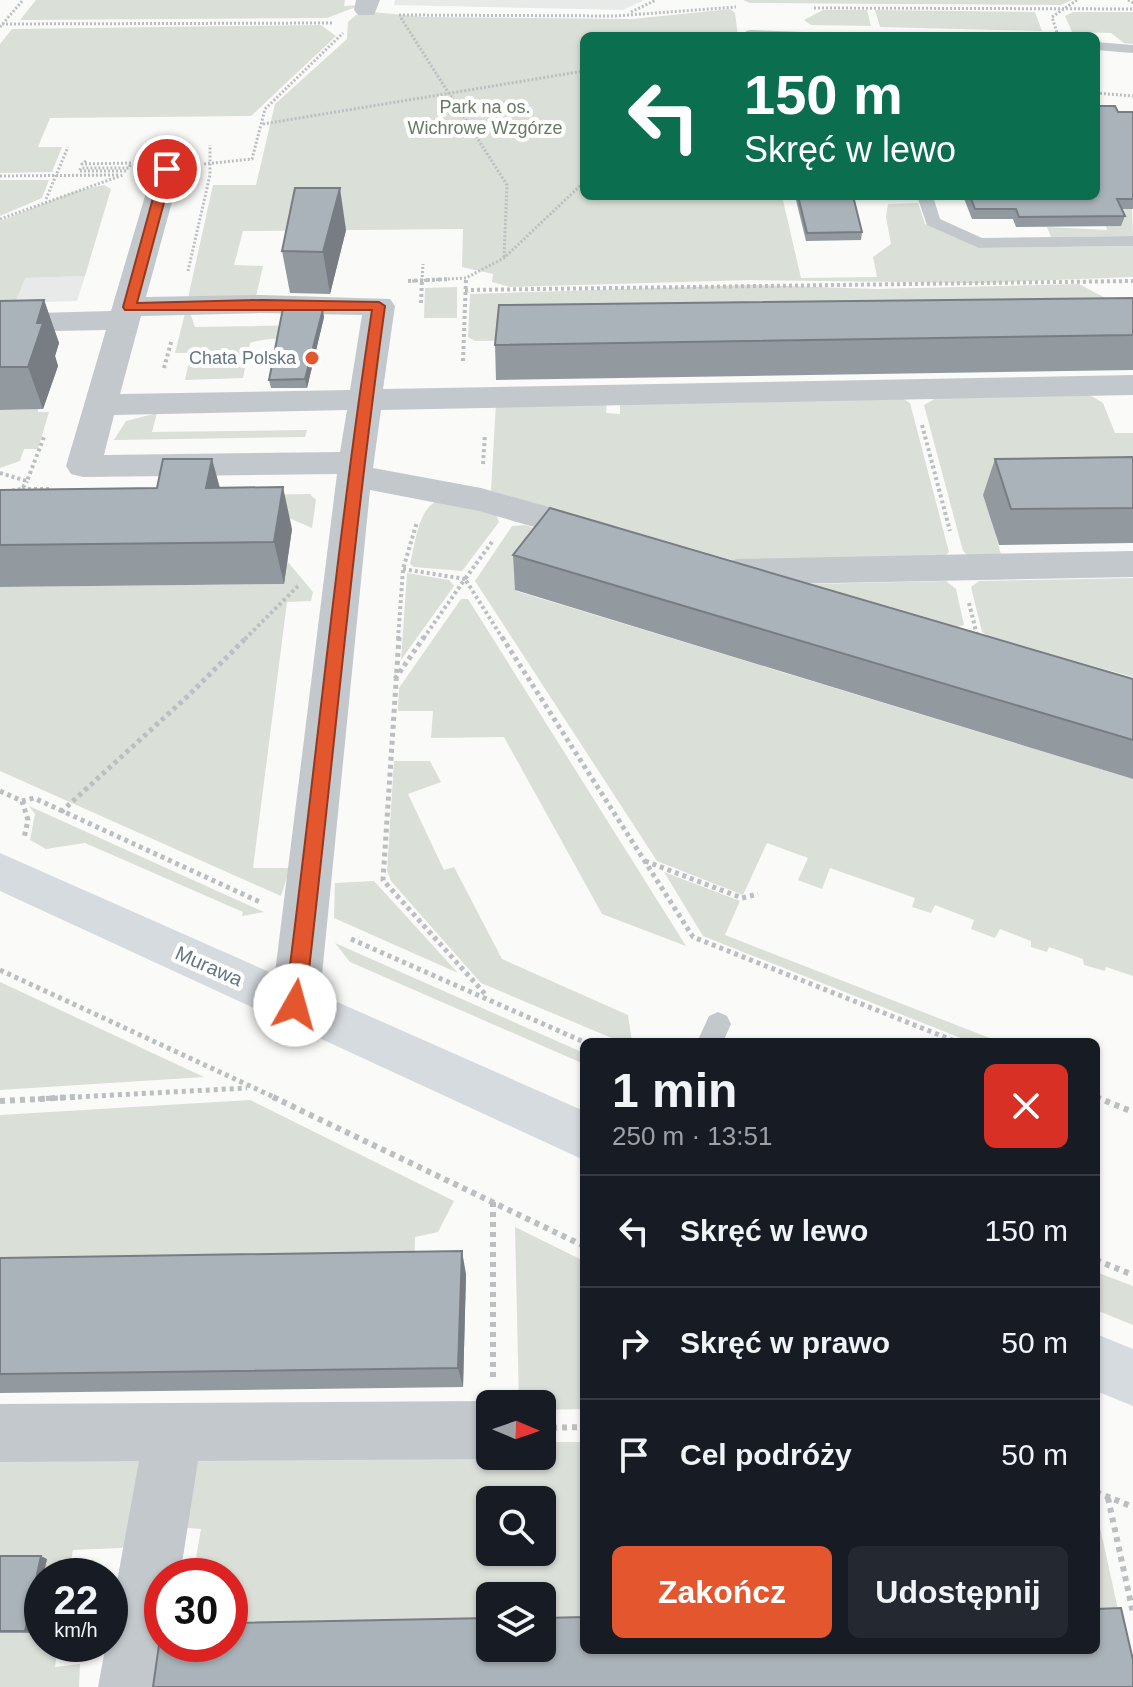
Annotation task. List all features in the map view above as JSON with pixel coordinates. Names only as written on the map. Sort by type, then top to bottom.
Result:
[{"type":"street","points":[[167,169],[83,466],[356,469],[633,543]]},
{"type":"street","points":[[0,323],[261,304],[379,306],[356,469],[295,1005]]},
{"type":"street","points":[[100,405],[1133,385]]},
{"type":"street","points":[[843,602],[722,568],[1133,564]]},
{"type":"street","name":"Murawa","points":[[3,874],[580,1134]]},
{"type":"street","points":[[1100,1364],[1133,1378]]},
{"type":"street","points":[[0,1433],[173,1433],[476,1410]]},
{"type":"street","points":[[130,1687],[173,1433]]},
{"type":"lane","points":[[1100,46],[1133,49]]},
{"type":"lane","points":[[926,200],[933,222],[979,243],[1133,241]]},
{"type":"path","points":[[1,26],[23,0]]},
{"type":"path","points":[[629,13],[656,0]]},
{"type":"path","points":[[1057,32],[1052,17],[1077,0]]},
{"type":"path","points":[[1128,0],[1133,3]]},
{"type":"path","points":[[367,5],[401,16],[615,16],[741,7]]},
{"type":"path","points":[[802,8],[1133,9]]},
{"type":"path","points":[[401,16],[404,26],[507,185],[504,258]]},
{"type":"path","points":[[1,26],[335,23],[344,34],[265,109],[252,159],[167,169],[79,171],[81,168],[129,168],[131,163],[82,164],[86,161]]},
{"type":"path","points":[[263,124],[580,72]]},
{"type":"path","points":[[1100,93],[1133,96]]},
{"type":"path","points":[[210,145],[211,164]]},
{"type":"path","points":[[46,200],[68,147]]},
{"type":"path","points":[[0,176],[123,175],[0,219]]},
{"type":"path","points":[[379,306],[398,281],[466,278],[504,258],[580,186]]},
{"type":"path","points":[[421,306],[423,264]]},
{"type":"path","points":[[395,680],[465,579],[497,505],[475,397],[466,278]]},
{"type":"path","points":[[465,290],[729,283],[978,285],[1133,281]]},
{"type":"path","points":[[913,389],[978,642]]},
{"type":"path","points":[[22,489],[27,481]]},
{"type":"path","points":[[0,492],[63,489]]},
{"type":"path","points":[[433,489],[420,513],[403,569],[383,880],[488,998]]},
{"type":"path","points":[[403,569],[465,579],[693,937],[947,1038]]},
{"type":"path","points":[[61,812],[189,695],[303,581]]},
{"type":"path","points":[[0,791],[22,801],[34,798]]},
{"type":"path","points":[[644,861],[742,898],[758,894]]},
{"type":"path","points":[[0,970],[580,1244]]},
{"type":"path","points":[[0,1101],[250,1088]]},
{"type":"path","points":[[1100,1099],[1133,1112]]},
{"type":"path","points":[[492,1390],[493,1202]]},
{"type":"path","points":[[1100,1262],[1133,1275]]},
{"type":"path","points":[[556,1428],[580,1427]]},
{"type":"path","points":[[1100,1494],[1133,1507]]},
{"type":"path","points":[[1108,1498],[1133,1613]]},
{"type":"shaded area","points":[[395,0],[644,0],[623,10],[394,5]]},
{"type":"shaded area","points":[[85,276],[77,301],[15,303],[24,278]]},
{"type":"green space","points":[[36,0],[345,0],[344,6],[361,5],[327,18],[20,20]]},
{"type":"green space","points":[[743,0],[1072,0],[1061,5],[750,3]]},
{"type":"green space","name":"Park na os. Wichrowe Wzgórze","points":[[730,9],[735,13],[737,32],[580,32],[580,200],[783,200],[801,278],[877,277],[873,257],[891,244],[886,217],[888,204],[918,203],[925,224],[981,248],[1133,246],[1133,277],[979,283],[751,280],[510,287],[492,282],[493,274],[462,267],[463,229],[243,231],[234,265],[263,266],[256,297],[188,298],[213,185],[256,185],[275,104],[347,39],[348,22],[356,15],[373,12],[423,17],[633,19]]},
{"type":"green space","points":[[823,10],[867,10],[871,26],[811,25],[804,20]]},
{"type":"green space","points":[[875,10],[1035,12],[1042,31],[880,27]]},
{"type":"green space","points":[[1073,12],[1133,12],[1133,44],[1124,43],[1111,33],[1072,32],[1065,16]]},
{"type":"green space","points":[[321,25],[336,36],[251,116],[50,118],[38,147],[62,147],[52,172],[0,173],[0,44],[12,29]]},
{"type":"green space","points":[[0,180],[49,180],[42,198],[0,216]]},
{"type":"green space","points":[[104,185],[111,189],[85,276],[25,278],[15,303],[0,303],[0,221],[73,192]]},
{"type":"green space","points":[[1113,209],[1132,209],[1133,236],[1051,237],[1047,227],[1107,230],[1106,226],[1121,226]]},
{"type":"green space","points":[[1079,284],[1128,310],[1121,333],[475,341],[468,337],[470,294],[752,285],[877,289]]},
{"type":"green space","points":[[457,287],[457,318],[424,318],[425,288]]},
{"type":"green space","points":[[185,313],[190,313],[195,327],[314,325],[291,337],[250,343],[243,378],[185,380],[191,353],[175,353]]},
{"type":"green space","points":[[1090,395],[1103,403],[1115,433],[1133,433],[1133,493],[984,495],[1002,558],[972,559],[963,551],[924,405],[938,397]]},
{"type":"green space","points":[[902,398],[910,403],[949,552],[942,559],[739,562],[491,491],[496,402],[607,401],[606,413],[620,414],[620,400]]},
{"type":"green space","points":[[38,409],[38,412],[49,412],[38,449],[24,449],[20,461],[0,468],[0,410]]},
{"type":"green space","points":[[157,413],[152,432],[307,430],[305,437],[114,440],[126,421]]},
{"type":"green space","points":[[310,494],[316,500],[312,528],[261,506],[263,495]]},
{"type":"green space","points":[[439,500],[496,514],[499,522],[462,571],[414,567],[410,564],[422,518],[426,510]]},
{"type":"green space","points":[[525,525],[558,536],[516,591],[1133,779],[1133,976],[1106,967],[1105,971],[1084,965],[1083,959],[1049,947],[1047,952],[1031,947],[1031,941],[1000,929],[995,938],[971,929],[974,920],[935,905],[931,913],[912,907],[915,898],[830,868],[822,889],[798,880],[808,858],[767,843],[743,895],[657,861],[475,581],[512,526]]},
{"type":"green space","points":[[287,561],[313,592],[311,601],[287,602],[253,868],[290,868],[281,896],[0,771],[0,587],[283,584]]},
{"type":"green space","points":[[407,573],[449,580],[454,586],[401,660]]},
{"type":"green space","points":[[1133,578],[1133,677],[991,638],[982,632],[971,587],[979,581]]},
{"type":"green space","points":[[946,581],[956,589],[964,625],[955,628],[811,584]]},
{"type":"green space","points":[[461,599],[468,599],[686,946],[602,914],[504,737],[431,738],[433,711],[398,711],[399,688]]},
{"type":"green space","points":[[394,761],[430,761],[441,782],[408,794],[444,870],[454,867],[502,959],[628,1015],[631,1038],[612,1038],[481,983],[391,881],[387,871]]},
{"type":"green space","points":[[29,806],[264,912],[242,916],[243,912],[85,843],[46,849],[30,840],[35,814]]},
{"type":"green space","points":[[664,872],[740,901],[725,935],[990,1038],[961,1038],[703,936]]},
{"type":"green space","points":[[374,881],[458,973],[334,918],[335,883]]},
{"type":"green space","points":[[335,943],[580,1051],[580,1062],[350,962]]},
{"type":"green space","points":[[0,982],[204,1077],[0,1090]]},
{"type":"green space","points":[[250,1100],[454,1201],[438,1232],[415,1237],[414,1275],[0,1281],[0,1115]]},
{"type":"green space","points":[[515,1227],[580,1259],[580,1409],[556,1410],[556,1390],[519,1390]]},
{"type":"green space","points":[[1100,1274],[1133,1286],[1133,1325],[1100,1312]]},
{"type":"green space","points":[[556,1442],[580,1442],[580,1626],[556,1627],[556,1582],[476,1582],[476,1628],[248,1632],[248,1558],[196,1558],[201,1529],[176,1527],[181,1485],[200,1456],[476,1456],[476,1470],[556,1470]]},
{"type":"green space","points":[[0,1447],[120,1447],[145,1465],[131,1543],[121,1548],[73,1550],[71,1558],[24,1558],[24,1662],[56,1662],[55,1667],[80,1664],[79,1687],[0,1687]]},
{"type":"green space","points":[[1100,1527],[1133,1678],[1100,1625]]},
{"type":"building","points":[[1100,106],[1115,106],[1118,112],[1133,112],[1133,199],[1117,199],[1125,216],[1019,217],[1016,209],[975,209],[972,200],[1100,200]]},
{"type":"building","points":[[295,188],[340,188],[323,252],[282,251]]},
{"type":"building","points":[[799,200],[854,200],[862,232],[807,233]]},
{"type":"building","points":[[1133,298],[1133,335],[495,345],[499,305]]},
{"type":"building","points":[[44,300],[37,323],[43,323],[28,367],[0,367],[0,301]]},
{"type":"building","points":[[283,308],[323,309],[305,379],[269,380]]},
{"type":"building","points":[[1133,457],[1133,508],[1011,509],[995,459]]},
{"type":"building","points":[[163,459],[212,459],[206,488],[283,487],[274,542],[0,545],[0,490],[157,488]]},
{"type":"building","points":[[550,508],[1133,679],[1133,740],[513,555]]},
{"type":"building","points":[[462,1251],[458,1368],[0,1374],[0,1258]]},
{"type":"building","points":[[0,1556],[41,1556],[24,1558],[24,1631],[0,1631]]},
{"type":"building","points":[[1121,1608],[1133,1660],[1133,1687],[153,1687],[157,1662],[248,1662],[248,1623],[476,1618],[476,1662],[556,1662],[556,1618],[580,1617],[580,1654],[1100,1654],[1100,1609]]},
{"type":"place","name":"Chata Polska","points":[[312,358]]},
{"type":"route","points":[[167,169],[129,307],[261,304],[379,306],[354,476],[326,751],[295,1005]]}]
